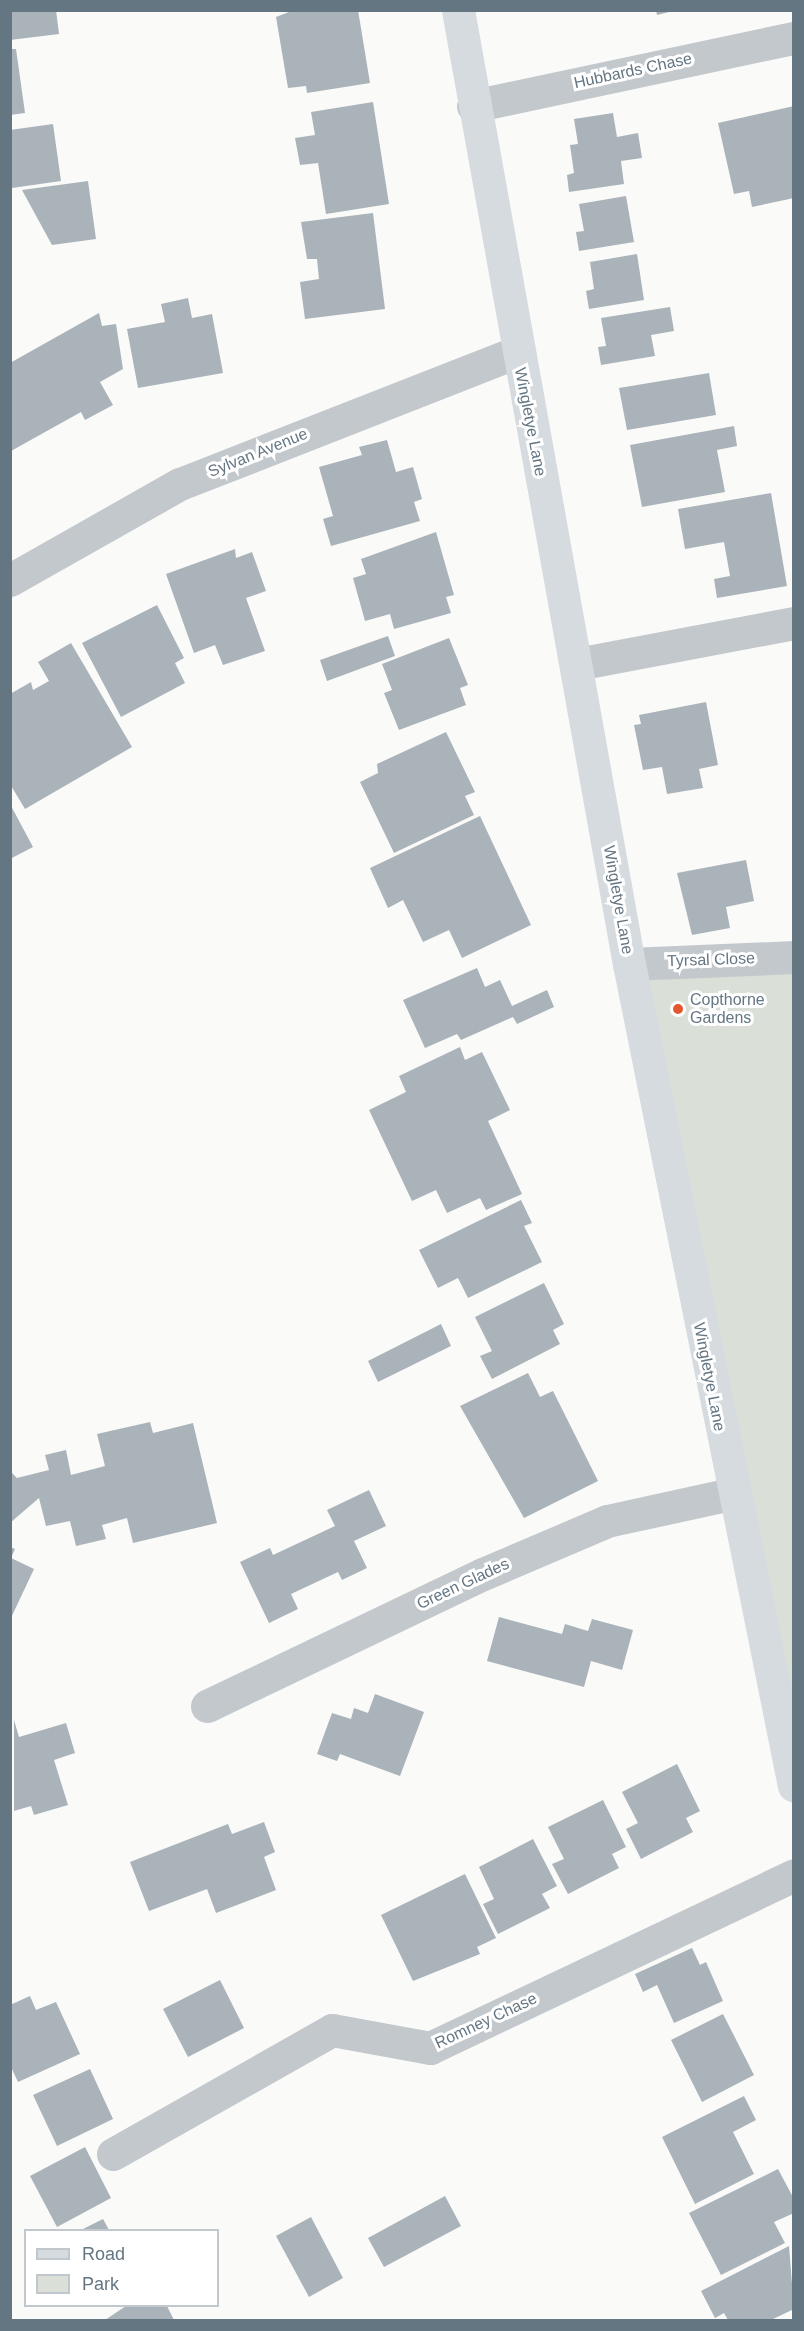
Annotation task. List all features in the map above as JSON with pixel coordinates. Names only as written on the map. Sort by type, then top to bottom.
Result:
[{"type":"street","name":"Wingletye Lane","points":[[458,10],[517,352],[577,664],[629,964],[731,1494],[794,1786]]},
{"type":"street","name":"Hubbards Chase","points":[[473,106],[794,38]]},
{"type":"street","name":"Sylvan Avenue","points":[[11,577],[180,484],[517,352]]},
{"type":"street","points":[[577,664],[794,623]]},
{"type":"street","name":"Tyrsal Close","points":[[629,964],[794,957]]},
{"type":"street","name":"Green Glades","points":[[207,1706],[607,1521],[731,1494]]},
{"type":"street","name":"Romney Chase","points":[[113,2154],[332,2030],[430,2048],[794,1875]]},
{"type":"green space","points":[[629,964],[793,970],[793,1762]]},
{"type":"building","points":[[10,10],[56,10],[59,34],[10,40]]},
{"type":"building","points":[[294,10],[358,10],[370,83],[307,93],[306,86],[288,88],[276,17]]},
{"type":"building","points":[[656,10],[673,10],[673,11],[657,15]]},
{"type":"building","points":[[10,49],[16,49],[25,113],[10,115]]},
{"type":"building","points":[[373,102],[389,204],[326,214],[318,163],[300,165],[295,138],[315,135],[311,112]]},
{"type":"building","points":[[794,106],[794,198],[752,207],[749,191],[734,194],[718,123]]},
{"type":"building","points":[[613,113],[617,137],[638,133],[642,158],[621,161],[624,184],[569,192],[567,175],[574,173],[570,145],[578,144],[574,119]]},
{"type":"building","points":[[53,124],[61,181],[12,188],[10,203],[10,130]]},
{"type":"building","points":[[88,181],[96,239],[52,245],[22,190]]},
{"type":"building","points":[[626,196],[634,242],[579,251],[576,232],[584,231],[579,204]]},
{"type":"building","points":[[373,213],[385,309],[305,319],[300,282],[319,279],[317,259],[307,259],[301,222]]},
{"type":"building","points":[[637,254],[644,300],[589,309],[586,291],[594,289],[590,262]]},
{"type":"building","points":[[188,298],[192,318],[212,314],[223,373],[138,388],[127,329],[165,322],[161,304]]},
{"type":"building","points":[[670,307],[674,331],[651,335],[655,356],[601,365],[598,347],[606,346],[601,318]]},
{"type":"building","points":[[99,313],[102,326],[116,324],[123,369],[100,382],[113,405],[85,420],[81,412],[11,451],[10,363]]},
{"type":"building","points":[[709,373],[716,415],[627,430],[619,388]]},
{"type":"building","points":[[734,426],[737,446],[717,450],[725,492],[642,507],[630,445]]},
{"type":"building","points":[[387,440],[396,472],[413,467],[422,499],[414,502],[420,521],[331,546],[323,519],[333,516],[319,467],[362,455],[359,447]]},
{"type":"building","points":[[771,493],[787,586],[717,598],[714,579],[730,576],[724,542],[685,549],[678,509]]},
{"type":"building","points":[[436,532],[454,595],[446,597],[451,613],[394,629],[390,614],[365,621],[353,578],[366,574],[361,559]]},
{"type":"building","points":[[235,549],[236,558],[252,552],[266,591],[246,598],[265,651],[223,665],[215,645],[194,653],[166,574]]},
{"type":"building","points":[[157,605],[184,658],[175,663],[185,683],[121,717],[82,643]]},
{"type":"building","points":[[388,636],[395,656],[327,681],[320,660]]},
{"type":"building","points":[[449,638],[468,685],[460,688],[466,705],[399,730],[384,693],[392,690],[382,664]]},
{"type":"building","points":[[71,643],[132,747],[25,809],[10,784],[10,694],[31,682],[33,690],[49,681],[38,662]]},
{"type":"building","points":[[706,702],[718,765],[699,769],[703,788],[667,794],[662,767],[643,770],[634,725],[641,724],[639,715]]},
{"type":"building","points":[[446,732],[475,792],[465,796],[474,815],[394,853],[360,782],[378,773],[377,764]]},
{"type":"building","points":[[10,804],[33,847],[10,859]]},
{"type":"building","points":[[480,816],[531,925],[462,958],[449,930],[423,942],[403,900],[388,908],[370,868]]},
{"type":"building","points":[[746,860],[754,901],[726,907],[730,928],[692,935],[677,873]]},
{"type":"building","points":[[477,968],[485,987],[500,980],[512,1006],[547,990],[554,1007],[517,1024],[513,1017],[461,1040],[457,1034],[425,1048],[403,1000]]},
{"type":"building","points":[[460,1047],[465,1060],[482,1052],[510,1110],[488,1121],[522,1194],[486,1210],[480,1198],[447,1213],[436,1190],[412,1201],[369,1110],[406,1092],[399,1076]]},
{"type":"building","points":[[521,1200],[532,1223],[524,1226],[542,1262],[468,1298],[458,1278],[438,1288],[419,1250]]},
{"type":"building","points":[[544,1283],[564,1324],[553,1330],[560,1344],[492,1379],[480,1356],[492,1351],[475,1317]]},
{"type":"building","points":[[441,1324],[451,1346],[378,1382],[368,1361]]},
{"type":"building","points":[[528,1373],[540,1397],[553,1391],[598,1481],[524,1518],[460,1406]]},
{"type":"building","points":[[150,1422],[153,1433],[193,1423],[217,1523],[133,1543],[127,1518],[102,1525],[106,1539],[76,1546],[70,1521],[46,1526],[39,1498],[10,1523],[10,1471],[17,1478],[49,1470],[45,1455],[66,1450],[71,1475],[105,1466],[97,1434]]},
{"type":"building","points":[[369,1490],[386,1526],[354,1541],[367,1568],[342,1580],[338,1572],[291,1594],[298,1609],[269,1623],[240,1562],[270,1548],[273,1555],[335,1526],[327,1510]]},
{"type":"building","points":[[10,1547],[15,1549],[11,1558],[34,1569],[10,1620]]},
{"type":"building","points":[[499,1617],[562,1634],[565,1624],[588,1631],[592,1619],[633,1630],[622,1670],[591,1661],[584,1687],[487,1661]]},
{"type":"building","points":[[375,1694],[424,1712],[400,1776],[340,1754],[337,1761],[317,1754],[332,1713],[351,1719],[354,1708],[368,1713]]},
{"type":"building","points":[[14,1720],[19,1737],[66,1723],[75,1753],[54,1760],[68,1805],[34,1815],[31,1806],[14,1811]]},
{"type":"building","points":[[677,1764],[700,1811],[686,1818],[693,1832],[641,1859],[626,1829],[638,1823],[622,1792]]},
{"type":"building","points":[[603,1800],[626,1847],[612,1854],[619,1868],[568,1894],[552,1864],[564,1859],[548,1827]]},
{"type":"building","points":[[264,1822],[275,1852],[264,1857],[276,1890],[216,1913],[207,1889],[149,1911],[130,1862],[228,1824],[232,1834]]},
{"type":"building","points":[[533,1839],[557,1886],[542,1894],[550,1908],[498,1934],[483,1904],[494,1899],[479,1867]]},
{"type":"building","points":[[465,1874],[496,1938],[477,1947],[480,1954],[413,1981],[381,1915]]},
{"type":"building","points":[[692,1948],[700,1965],[706,1962],[723,2001],[674,2023],[657,1985],[643,1992],[635,1974]]},
{"type":"building","points":[[220,1980],[244,2028],[188,2057],[163,2009]]},
{"type":"building","points":[[30,1996],[36,2010],[56,2002],[80,2054],[18,2082],[10,2065],[10,2005]]},
{"type":"building","points":[[723,2014],[754,2075],[702,2102],[671,2040]]},
{"type":"building","points":[[90,2069],[113,2119],[57,2146],[33,2095]]},
{"type":"building","points":[[744,2096],[756,2120],[733,2132],[754,2174],[695,2204],[662,2137]]},
{"type":"building","points":[[85,2147],[111,2198],[57,2227],[30,2176]]},
{"type":"building","points":[[778,2169],[794,2199],[794,2213],[774,2222],[785,2243],[721,2275],[689,2213]]},
{"type":"building","points":[[445,2196],[461,2226],[384,2267],[368,2238]]},
{"type":"building","points":[[311,2217],[343,2278],[309,2297],[276,2236]]},
{"type":"building","points":[[103,2219],[108,2229],[83,2229]]},
{"type":"building","points":[[789,2246],[794,2309],[771,2320],[728,2320],[724,2313],[715,2318],[701,2291]]},
{"type":"building","points":[[124,2307],[168,2307],[174,2320],[105,2320]]},
{"type":"place","name":"Copthorne Gardens","points":[[678,1009]]}]
